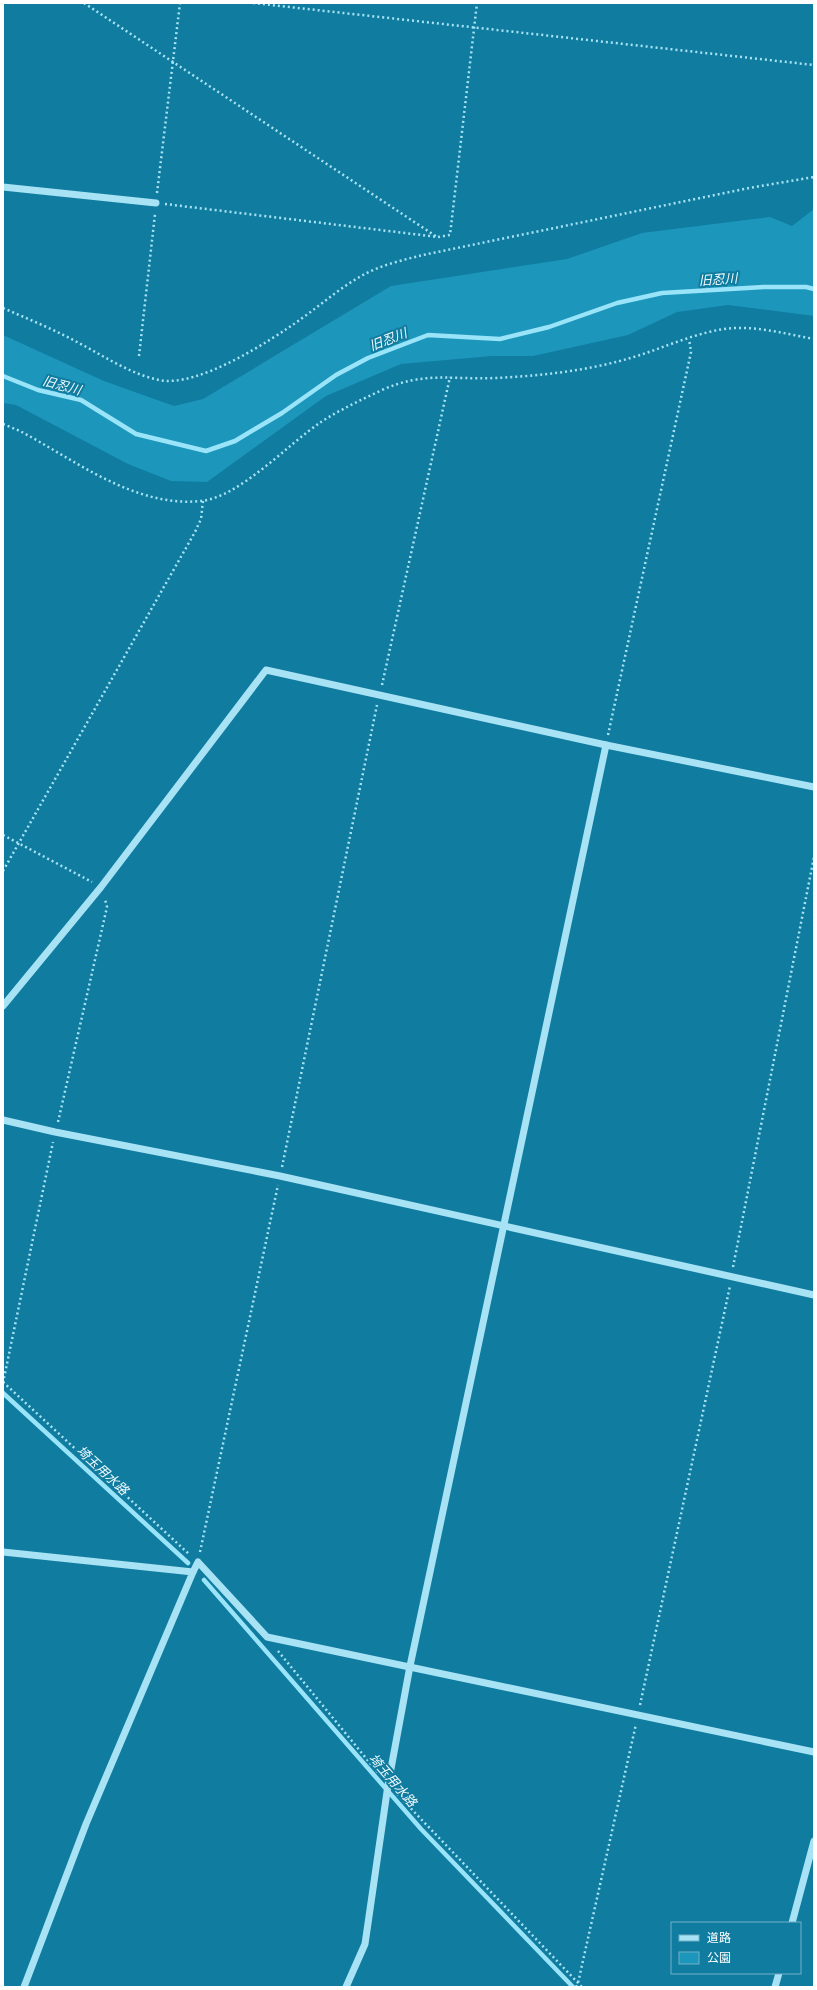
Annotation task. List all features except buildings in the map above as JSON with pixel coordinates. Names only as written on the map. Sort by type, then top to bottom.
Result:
[{"type":"street","points":[[3,186],[156,203]]},
{"type":"street","points":[[3,1006],[101,887],[266,670],[380,693],[606,745],[814,787]]},
{"type":"street","points":[[346,1987],[365,1944],[388,1785],[410,1666],[606,745]]},
{"type":"street","points":[[3,1120],[55,1132],[280,1176],[814,1295]]},
{"type":"street","points":[[3,1552],[193,1572]]},
{"type":"street","points":[[24,1987],[86,1824],[198,1562],[267,1637],[814,1752]]},
{"type":"street","points":[[792,1922],[814,1841]]},
{"type":"street","points":[[775,1987],[779,1974]]},
{"type":"path","points":[[84,3],[438,237]]},
{"type":"path","points":[[139,356],[180,3]]},
{"type":"path","points":[[253,3],[814,65]]},
{"type":"path","points":[[156,203],[438,237],[450,235],[477,3]]},
{"type":"path","points":[[3,308],[44,325],[142,376],[161,381],[178,381],[204,374],[269,340],[301,319],[351,282],[379,268],[423,254],[741,189],[814,177]]},
{"type":"path","points":[[3,424],[20,431],[118,485],[138,493],[170,500],[203,501],[217,496],[236,486],[321,422],[363,399],[411,379],[450,377],[496,378],[568,370],[625,360],[720,330],[745,328],[761,329],[814,339]]},
{"type":"path","points":[[606,745],[691,352],[689,339]]},
{"type":"path","points":[[198,1562],[380,693],[450,377]]},
{"type":"path","points":[[3,871],[195,532],[201,519],[203,501]]},
{"type":"path","points":[[3,835],[101,887],[107,907],[55,1132],[3,1382],[198,1562]]},
{"type":"path","points":[[576,1987],[638,1714],[731,1277],[814,857]]},
{"type":"path","points":[[267,1637],[388,1785],[582,1987]]},
{"type":"green space","points":[[814,209],[814,316],[728,305],[677,312],[628,335],[533,356],[492,356],[401,364],[326,396],[207,482],[171,481],[128,464],[16,405],[3,403],[3,335],[104,381],[174,406],[203,399],[391,286],[567,259],[642,233],[770,217],[792,226]]},
{"type":"waterway","name":"旧忍川","points":[[3,376],[38,390],[81,400],[136,434],[206,451],[235,441],[282,413],[336,375],[368,358],[428,335],[500,339],[549,327],[617,303],[662,293],[764,287],[806,287],[814,289]]},
{"type":"waterway","name":"埼玉用水路","points":[[3,1393],[188,1563]]},
{"type":"waterway","name":"埼玉用水路","points":[[204,1580],[421,1829],[573,1987]]}]
